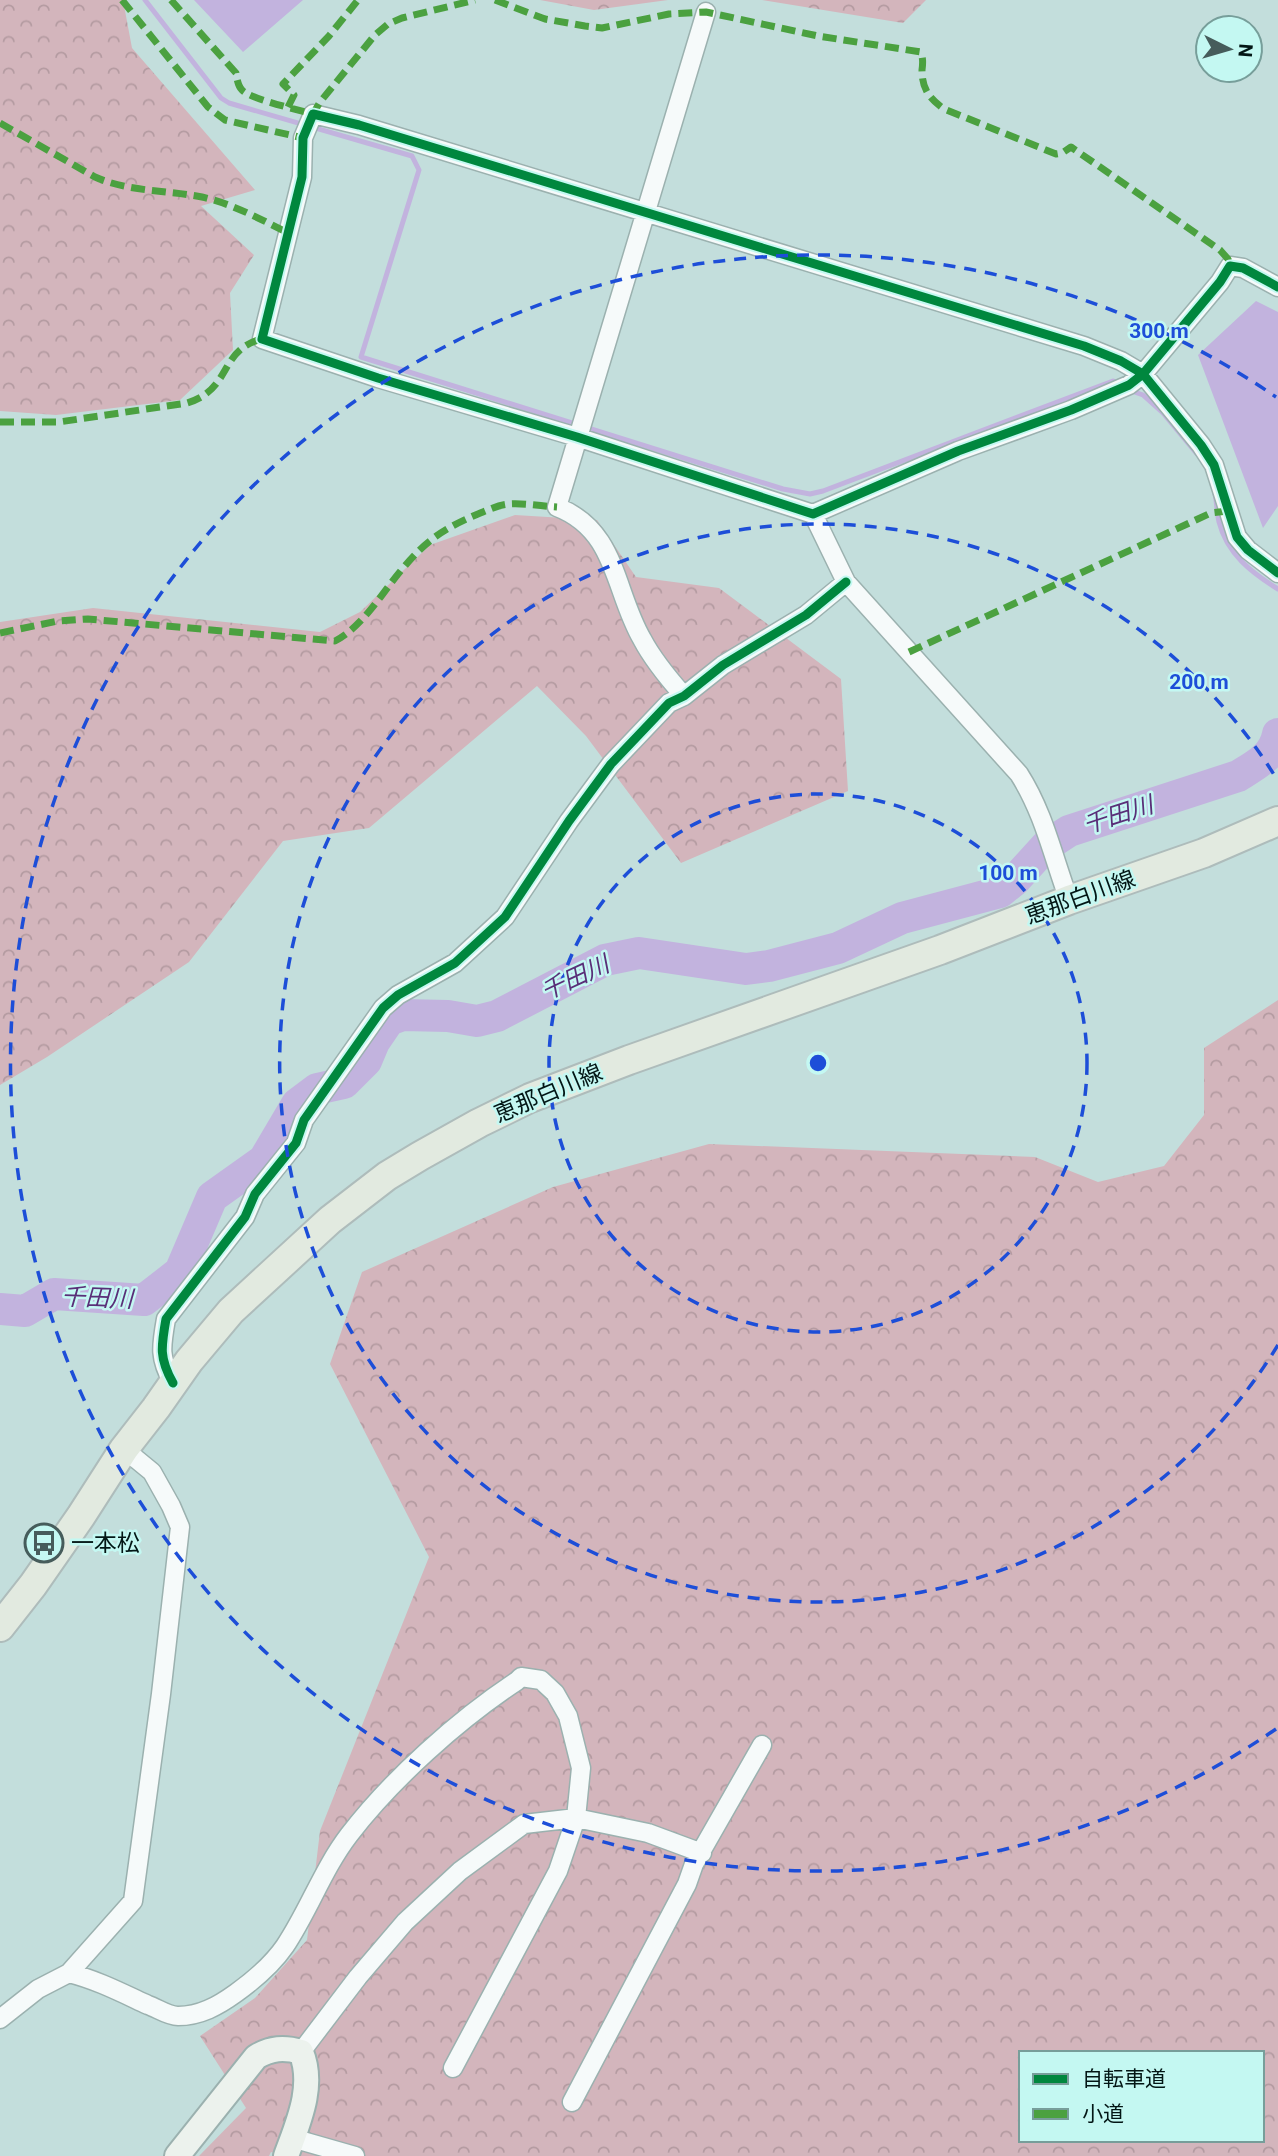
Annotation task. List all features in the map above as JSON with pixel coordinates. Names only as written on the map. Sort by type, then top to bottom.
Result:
[{"type":"main road","name":"恵那白川線","points":[[0,1627],[54,1555],[124,1448],[189,1361],[231,1311],[330,1220],[387,1177],[479,1123],[530,1098],[1204,853],[1278,821]]},
{"type":"street","points":[[684,696],[641,639],[606,548],[585,522],[557,507],[706,12]]},
{"type":"street","points":[[1278,287],[1243,268],[1230,266],[1220,282],[1143,374],[1129,385],[1071,410],[958,451],[813,514],[262,339],[302,177],[303,138],[313,114],[359,125],[646,214],[766,248],[1084,346],[1121,360],[1143,374],[1201,445],[1214,465],[1237,537],[1248,550],[1278,573]]},
{"type":"street","points":[[813,514],[846,582],[1019,775],[1045,826],[1069,900]]},
{"type":"street","points":[[173,1383],[163,1365],[166,1319],[245,1217],[255,1194],[296,1143],[304,1120],[315,1102],[383,1008],[398,995],[455,963],[505,917],[611,764],[669,703],[684,696],[723,665],[806,615],[846,582]]},
{"type":"street","points":[[0,2019],[38,1989],[69,1973],[133,1901],[180,1527],[152,1472],[124,1448]]},
{"type":"street","points":[[69,1973],[93,1979],[175,2016],[205,2012],[222,2004],[258,1976],[285,1947],[319,1882],[348,1836],[406,1771],[485,1702],[521,1676],[541,1680],[555,1693],[568,1716],[581,1768],[576,1818],[558,1871],[453,2068]]},
{"type":"street","points":[[572,2102],[687,1884],[694,1864],[762,1745]]},
{"type":"street","points":[[301,2052],[358,1977],[405,1922],[460,1871],[524,1824],[576,1818],[648,1833],[702,1853]]},
{"type":"street","points":[[177,2156],[256,2057],[268,2050],[301,2052]]},
{"type":"street","points":[[301,2052],[307,2066],[306,2097],[289,2147],[355,2156]]},
{"type":"green space","points":[[0,0],[123,0],[132,48],[255,190],[201,206],[254,255],[230,293],[233,350],[180,400],[56,415],[0,411]]},
{"type":"green space","points":[[540,0],[668,0],[594,10]]},
{"type":"green space","points":[[762,0],[926,0],[903,23]]},
{"type":"green space","points":[[515,515],[597,520],[636,577],[719,588],[841,679],[848,791],[681,863],[586,736],[537,686],[369,828],[283,841],[189,962],[47,1057],[0,1085],[0,622],[93,608],[320,632],[360,612],[430,545]]},
{"type":"green space","points":[[1278,1000],[1278,2156],[285,2156],[271,2152],[269,2156],[199,2156],[246,2108],[200,2036],[255,1998],[307,1940],[320,1831],[429,1557],[330,1364],[362,1272],[553,1187],[709,1144],[1035,1157],[1098,1182],[1164,1166],[1204,1115],[1204,1048]]},
{"type":"shaded area","points":[[194,0],[303,0],[243,52]]},
{"type":"shaded area","points":[[1256,301],[1278,312],[1278,506],[1263,528],[1198,355]]},
{"type":"waterway","points":[[145,0],[221,98],[229,103],[412,156],[419,170],[361,357],[783,489],[810,494],[1113,381],[1120,385]]},
{"type":"waterway","points":[[1129,390],[1143,395],[1163,413],[1197,454]]},
{"type":"waterway","points":[[1215,494],[1219,522],[1228,544],[1242,562],[1278,589]]},
{"type":"waterway","name":"千田川","points":[[0,1309],[25,1311],[54,1294],[144,1300],[180,1272],[212,1197],[264,1160],[297,1104],[317,1089],[344,1083],[366,1061],[374,1042],[389,1020],[403,1015],[448,1016],[477,1021],[497,1016],[605,960],[639,953],[746,969],[769,966],[838,948],[902,918],[1000,892],[1015,880],[1046,846],[1069,831],[1238,776],[1258,764],[1268,754],[1278,734]]},
{"type":"marked path","points":[[122,0],[208,107],[225,120],[303,138]]},
{"type":"marked path","points":[[171,0],[236,73],[242,90],[264,100],[313,114],[375,35],[388,24],[475,0]]},
{"type":"marked path","points":[[288,107],[294,95],[283,84],[329,36],[358,0]]},
{"type":"marked path","points":[[495,0],[545,19],[585,26],[602,28],[669,14],[706,12],[818,36],[921,52],[925,88],[930,97],[944,109],[1056,154],[1071,147],[1220,250],[1230,266]]},
{"type":"marked path","points":[[0,123],[108,182],[213,200],[246,212],[288,233]]},
{"type":"marked path","points":[[0,422],[59,422],[187,403],[212,389],[238,352],[248,344],[262,339]]},
{"type":"marked path","points":[[0,633],[58,621],[88,619],[335,641],[366,615],[419,550],[450,527],[505,505],[557,507]]},
{"type":"marked path","points":[[909,652],[1211,513],[1228,511]]},
{"type":"cycle path","points":[[1278,287],[1243,268],[1230,266],[1220,282],[1143,374],[1129,385],[1071,410],[958,451],[813,514],[262,339],[302,177],[303,138],[313,114],[359,125],[1084,346],[1121,361],[1143,374],[1201,445],[1214,465],[1237,537],[1248,550],[1278,573]]},
{"type":"cycle path","points":[[173,1383],[162,1352],[166,1319],[245,1217],[255,1194],[296,1143],[304,1120],[383,1008],[398,995],[455,963],[505,917],[611,764],[669,703],[684,696],[723,665],[806,615],[846,582]]},
{"type":"place","name":"一本松","points":[[44,1543]]}]
